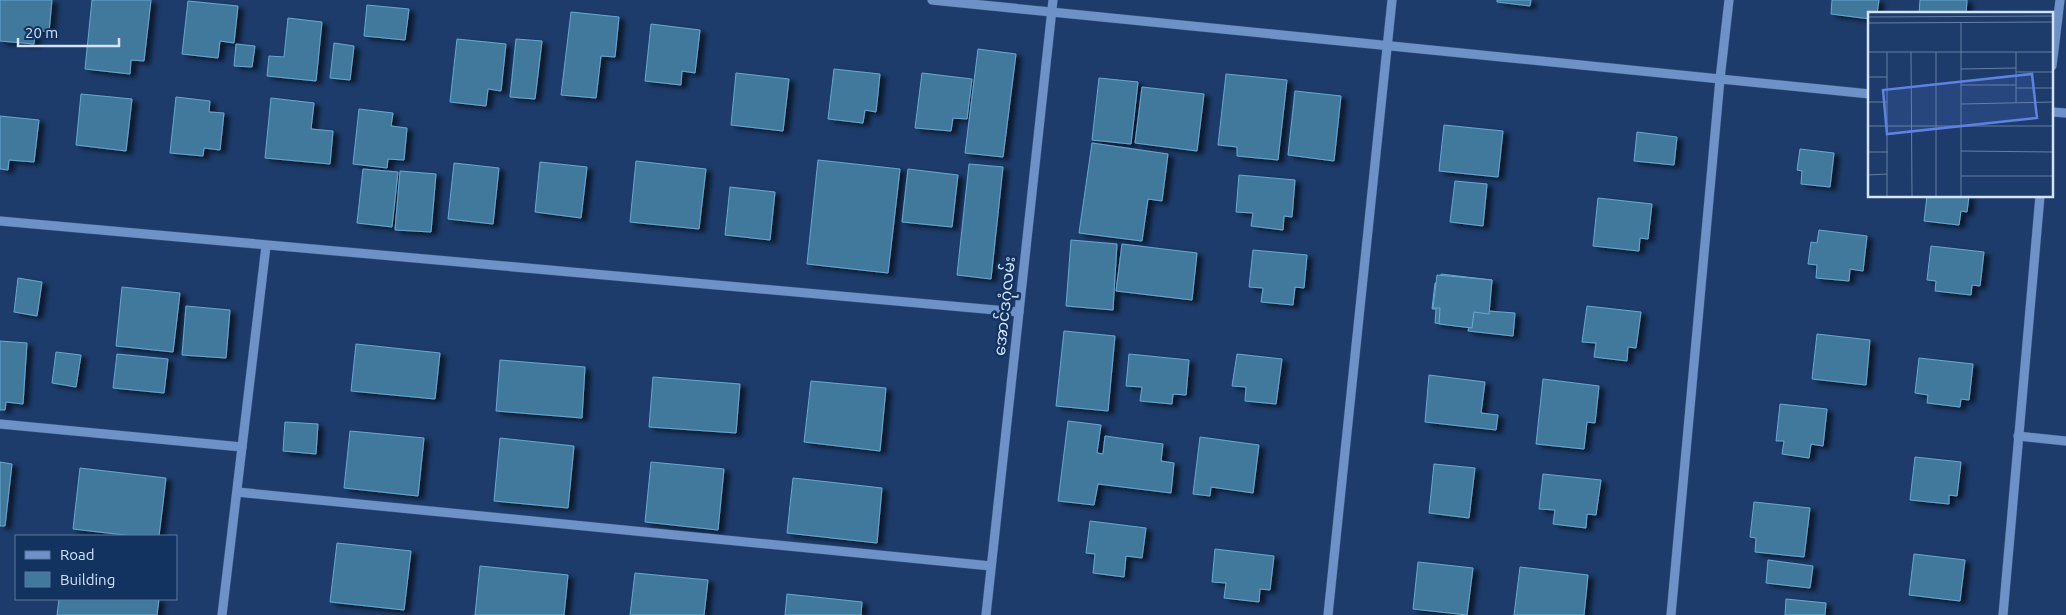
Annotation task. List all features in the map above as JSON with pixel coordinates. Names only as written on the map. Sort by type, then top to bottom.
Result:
[{"type":"street","points":[[932,0],[1868,94]]},
{"type":"street","name":"အောင်ဒဂုံလမ်း","points":[[986,615],[1053,0]]},
{"type":"street","points":[[1328,615],[1392,0]]},
{"type":"street","points":[[1671,615],[1720,79],[1729,0]]},
{"type":"street","points":[[2054,50],[2060,0]]},
{"type":"street","points":[[2003,615],[2040,198]]},
{"type":"street","points":[[0,221],[1019,312]]},
{"type":"street","points":[[222,615],[266,246]]},
{"type":"street","points":[[0,424],[242,447]]},
{"type":"street","points":[[2018,436],[2066,441]]},
{"type":"street","points":[[237,492],[992,566]]},
{"type":"building","points":[[0,0],[52,0],[49,32],[35,30],[34,44],[0,41]]},
{"type":"building","points":[[92,0],[151,0],[144,61],[131,60],[130,74],[85,69]]},
{"type":"building","points":[[1497,0],[1531,0],[1530,6],[1497,2]]},
{"type":"building","points":[[1832,0],[1879,0],[1877,12],[1868,12],[1868,19],[1831,14]]},
{"type":"building","points":[[1920,0],[1967,0],[1966,12],[1919,12]]},
{"type":"building","points":[[188,1],[238,6],[234,43],[220,41],[218,58],[182,54]]},
{"type":"building","points":[[367,5],[409,9],[405,40],[364,36]]},
{"type":"building","points":[[571,12],[619,17],[615,57],[601,56],[596,98],[561,95]]},
{"type":"building","points":[[288,18],[322,22],[316,81],[267,76],[269,56],[284,57]]},
{"type":"building","points":[[651,24],[700,30],[695,73],[682,71],[681,85],[645,81]]},
{"type":"building","points":[[457,39],[506,44],[501,91],[488,89],[486,106],[450,102]]},
{"type":"building","points":[[516,39],[542,41],[535,99],[510,97]]},
{"type":"building","points":[[334,43],[354,46],[350,80],[330,78]]},
{"type":"building","points":[[236,44],[255,46],[252,67],[234,66]]},
{"type":"building","points":[[978,49],[1016,54],[1003,157],[965,153]]},
{"type":"building","points":[[834,69],[880,74],[876,112],[865,110],[863,123],[828,119]]},
{"type":"building","points":[[736,73],[789,79],[783,131],[731,125]]},
{"type":"building","points":[[922,73],[972,79],[967,119],[953,118],[951,131],[915,128]]},
{"type":"building","points":[[1226,74],[1287,80],[1278,160],[1237,156],[1237,147],[1218,145]]},
{"type":"building","points":[[1099,78],[1138,82],[1131,144],[1092,140]]},
{"type":"building","points":[[1142,87],[1204,94],[1197,151],[1135,143]]},
{"type":"building","points":[[1295,91],[1341,96],[1334,161],[1288,155]]},
{"type":"building","points":[[81,94],[132,99],[126,151],[76,145]]},
{"type":"building","points":[[176,97],[210,101],[209,112],[224,113],[220,150],[204,148],[203,156],[170,153]]},
{"type":"building","points":[[271,98],[314,103],[311,129],[333,131],[330,164],[265,158]]},
{"type":"building","points":[[359,109],[393,113],[391,126],[407,128],[404,160],[388,159],[387,168],[353,164]]},
{"type":"building","points":[[0,116],[39,120],[34,162],[9,160],[8,170],[0,169]]},
{"type":"building","points":[[1444,125],[1503,131],[1498,177],[1439,171]]},
{"type":"building","points":[[1637,132],[1677,137],[1674,165],[1634,161]]},
{"type":"building","points":[[1092,143],[1168,154],[1162,201],[1148,199],[1142,241],[1079,233]]},
{"type":"building","points":[[1800,149],[1834,153],[1830,187],[1801,184],[1802,171],[1797,170]]},
{"type":"building","points":[[818,160],[900,169],[888,273],[807,264]]},
{"type":"building","points":[[636,161],[706,169],[699,229],[630,222]]},
{"type":"building","points":[[540,162],[587,167],[581,218],[535,212]]},
{"type":"building","points":[[454,163],[499,168],[493,224],[448,219]]},
{"type":"building","points":[[969,164],[1003,167],[991,279],[957,275]]},
{"type":"building","points":[[363,169],[398,172],[392,227],[357,223]]},
{"type":"building","points":[[908,169],[958,175],[952,227],[902,222]]},
{"type":"building","points":[[400,171],[436,174],[431,232],[395,230]]},
{"type":"building","points":[[1239,175],[1295,180],[1292,217],[1284,216],[1283,230],[1251,226],[1253,213],[1236,212]]},
{"type":"building","points":[[1455,181],[1487,184],[1483,226],[1450,222]]},
{"type":"building","points":[[730,187],[775,192],[770,240],[725,235]]},
{"type":"building","points":[[1598,198],[1652,204],[1648,239],[1640,238],[1639,251],[1593,246]]},
{"type":"building","points":[[1927,198],[1969,198],[1967,212],[1961,211],[1959,225],[1924,221]]},
{"type":"building","points":[[1819,230],[1867,236],[1863,271],[1850,269],[1849,281],[1816,278],[1817,265],[1808,264],[1811,242],[1817,243]]},
{"type":"building","points":[[1071,240],[1117,244],[1113,310],[1066,306]]},
{"type":"building","points":[[1122,244],[1197,253],[1192,300],[1116,291]]},
{"type":"building","points":[[1931,246],[1984,252],[1980,286],[1972,285],[1971,295],[1935,291],[1936,281],[1927,280]]},
{"type":"building","points":[[1253,250],[1307,255],[1304,288],[1295,287],[1293,305],[1261,302],[1263,288],[1249,287]]},
{"type":"building","points":[[1441,274],[1492,280],[1488,311],[1515,313],[1513,336],[1468,331],[1469,327],[1435,323],[1436,309],[1432,309],[1435,283],[1439,283]]},
{"type":"building","points":[[1437,275],[1492,280],[1489,314],[1474,312],[1472,328],[1439,324],[1440,308],[1433,308]]},
{"type":"building","points":[[18,278],[42,282],[37,316],[14,312]]},
{"type":"building","points":[[122,287],[180,293],[173,352],[116,346]]},
{"type":"building","points":[[186,306],[230,310],[226,358],[182,355]]},
{"type":"building","points":[[1587,306],[1641,312],[1636,348],[1628,347],[1627,361],[1594,357],[1596,343],[1582,342]]},
{"type":"building","points":[[1064,331],[1115,336],[1108,411],[1056,406]]},
{"type":"building","points":[[1817,334],[1870,340],[1866,385],[1812,379]]},
{"type":"building","points":[[0,341],[27,343],[23,404],[6,402],[5,410],[0,410]]},
{"type":"building","points":[[356,344],[440,353],[435,399],[351,391]]},
{"type":"building","points":[[56,352],[81,355],[76,387],[52,383]]},
{"type":"building","points":[[117,354],[168,359],[164,393],[113,388]]},
{"type":"building","points":[[1129,354],[1189,360],[1186,395],[1173,394],[1172,404],[1140,401],[1142,387],[1126,386]]},
{"type":"building","points":[[1237,354],[1282,359],[1276,404],[1245,401],[1246,387],[1232,386]]},
{"type":"building","points":[[1919,358],[1973,364],[1969,400],[1961,399],[1960,407],[1927,403],[1928,395],[1915,393]]},
{"type":"building","points":[[500,360],[585,367],[582,418],[496,411]]},
{"type":"building","points":[[1429,375],[1485,382],[1481,413],[1498,415],[1496,430],[1425,422]]},
{"type":"building","points":[[653,377],[740,384],[736,433],[649,427]]},
{"type":"building","points":[[1543,379],[1599,386],[1595,423],[1587,422],[1584,449],[1536,444]]},
{"type":"building","points":[[811,381],[886,388],[880,451],[804,442]]},
{"type":"building","points":[[1780,404],[1827,409],[1823,446],[1811,444],[1809,458],[1782,454],[1784,441],[1776,441]]},
{"type":"building","points":[[1068,421],[1101,425],[1097,453],[1103,454],[1105,436],[1163,444],[1161,461],[1174,463],[1171,493],[1098,484],[1094,505],[1058,501]]},
{"type":"building","points":[[285,422],[318,424],[316,454],[283,451]]},
{"type":"building","points":[[350,431],[424,438],[418,496],[344,488]]},
{"type":"building","points":[[1200,437],[1259,445],[1253,493],[1211,487],[1210,496],[1193,494]]},
{"type":"building","points":[[500,438],[574,446],[568,508],[494,501]]},
{"type":"building","points":[[1915,457],[1961,462],[1957,496],[1949,495],[1949,504],[1910,500]]},
{"type":"building","points":[[0,462],[12,464],[5,526],[0,526]]},
{"type":"building","points":[[651,462],[724,469],[718,530],[645,522]]},
{"type":"building","points":[[1434,464],[1475,468],[1469,518],[1429,513]]},
{"type":"building","points":[[80,468],[166,478],[159,535],[124,535],[73,529]]},
{"type":"building","points":[[1543,474],[1601,480],[1596,515],[1587,514],[1586,528],[1553,524],[1555,510],[1539,509]]},
{"type":"building","points":[[793,478],[882,488],[877,543],[787,533]]},
{"type":"building","points":[[1754,502],[1810,508],[1804,557],[1755,552],[1756,538],[1750,537]]},
{"type":"building","points":[[1090,521],[1146,528],[1142,558],[1126,556],[1124,577],[1093,573],[1095,554],[1086,553]]},
{"type":"building","points":[[337,543],[411,551],[404,610],[330,602]]},
{"type":"building","points":[[1215,549],[1274,556],[1270,590],[1260,589],[1259,602],[1224,598],[1226,583],[1212,582]]},
{"type":"building","points":[[1914,554],[1965,560],[1960,601],[1909,595]]},
{"type":"building","points":[[1768,560],[1813,566],[1810,588],[1766,583]]},
{"type":"building","points":[[1418,562],[1473,568],[1467,615],[1413,609]]},
{"type":"building","points":[[480,566],[568,575],[564,615],[475,615]]},
{"type":"building","points":[[1520,567],[1588,575],[1584,615],[1514,615]]},
{"type":"building","points":[[635,573],[708,580],[704,615],[630,615]]},
{"type":"building","points":[[787,594],[862,602],[861,615],[785,615]]},
{"type":"building","points":[[1786,599],[1826,603],[1825,615],[1785,615]]},
{"type":"building","points":[[59,600],[159,600],[157,615],[57,615]]}]
